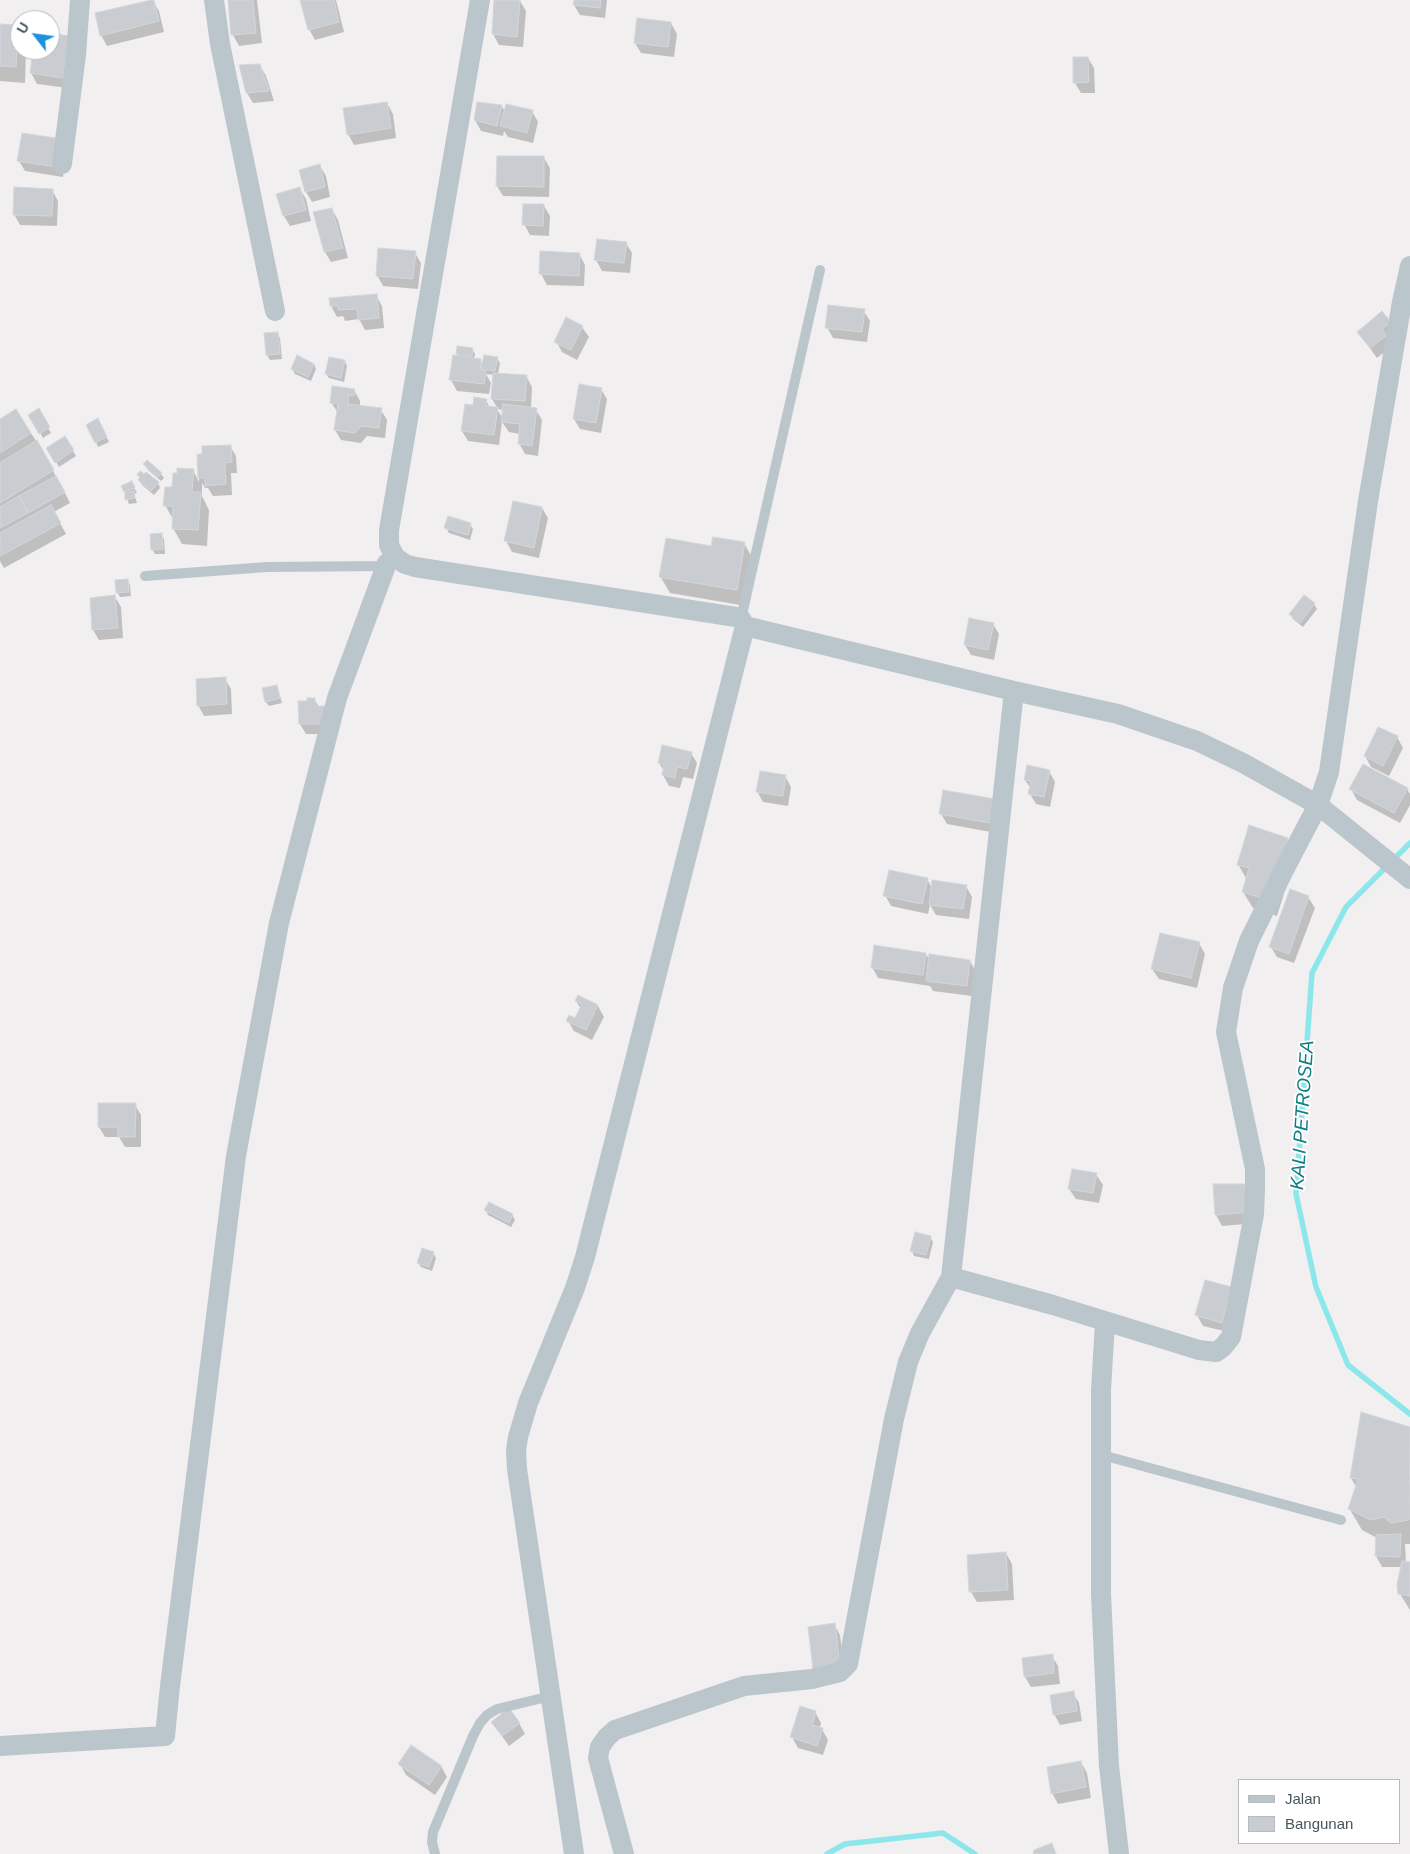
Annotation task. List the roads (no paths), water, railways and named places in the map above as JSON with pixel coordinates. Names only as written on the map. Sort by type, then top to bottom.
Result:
[{"type":"street","points":[[62,164],[76,55],[80,0]]},
{"type":"street","points":[[214,0],[220,44],[275,311]]},
{"type":"street","points":[[0,1746],[165,1736],[236,1156],[279,923],[337,698],[391,560],[389,530],[480,0]]},
{"type":"street","points":[[951,1278],[1053,1305],[1199,1350],[1216,1352],[1231,1337],[1254,1214],[1256,1190],[1255,1169],[1226,1032],[1233,988],[1249,942],[1318,805],[1329,772],[1368,501],[1406,303],[1410,266]]},
{"type":"street","points":[[391,560],[415,567],[731,616],[743,622],[1014,691],[1118,714],[1197,741],[1243,763],[1318,805],[1410,879]]},
{"type":"street","points":[[574,1854],[517,1469],[516,1450],[528,1403],[575,1288],[585,1257],[743,622]]},
{"type":"street","points":[[624,1854],[598,1758],[600,1747],[606,1737],[616,1730],[744,1686],[812,1679],[840,1672],[848,1664],[894,1419],[908,1362],[920,1333],[951,1278],[1014,691]]},
{"type":"street","points":[[1105,1322],[1101,1390],[1102,1603],[1109,1766],[1119,1854]]},
{"type":"lane","points":[[743,622],[820,270]]},
{"type":"lane","points":[[145,576],[267,567],[383,566],[391,560]]},
{"type":"lane","points":[[1102,1455],[1341,1520]]},
{"type":"lane","points":[[435,1854],[432,1842],[433,1832],[480,1723],[487,1714],[497,1709],[550,1696]]},
{"type":"waterway","name":"KALI PETROSEA","points":[[1410,843],[1346,907],[1312,973],[1296,1194],[1316,1287],[1348,1365],[1410,1414]]},
{"type":"waterway","points":[[827,1854],[845,1844],[943,1833],[975,1854]]}]
